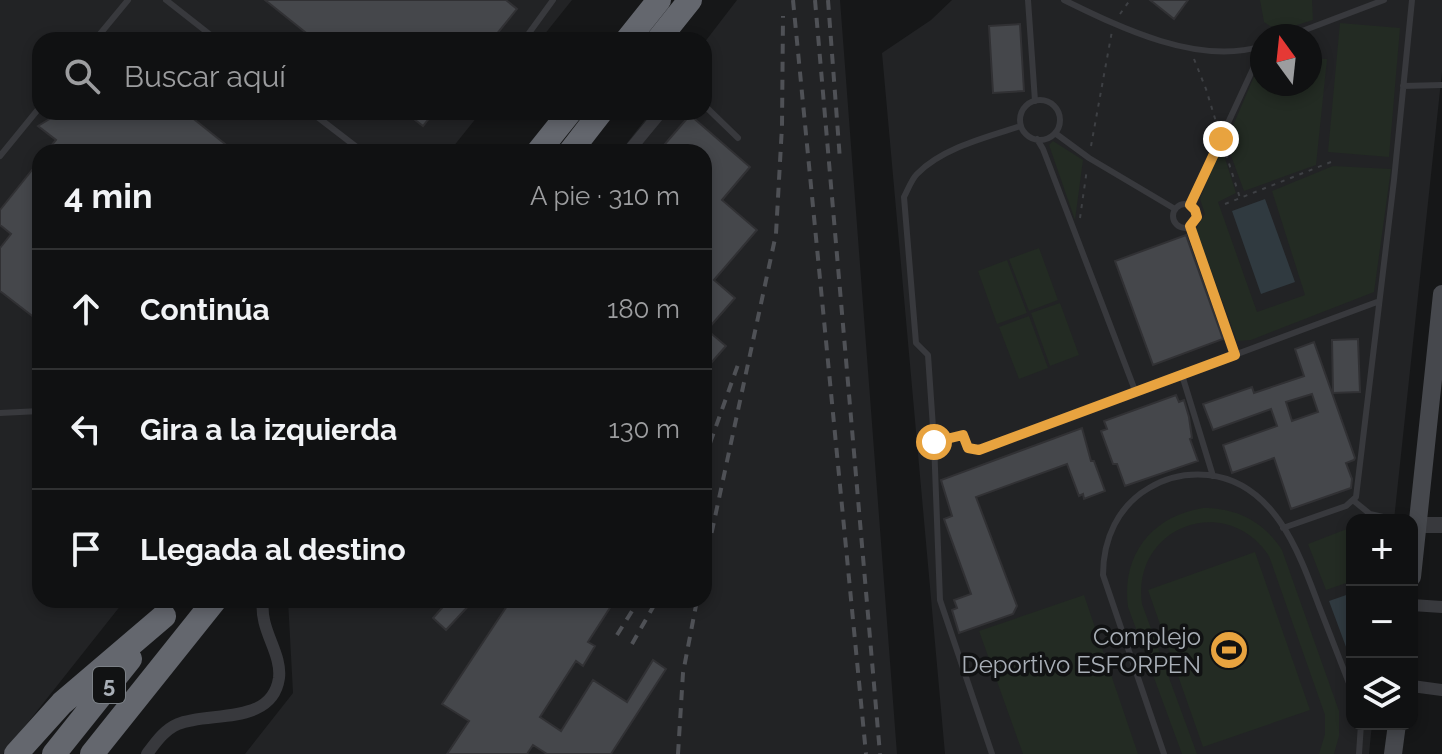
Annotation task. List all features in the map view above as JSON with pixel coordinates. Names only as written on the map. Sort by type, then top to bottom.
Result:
[{"type":"highway","points":[[633,32],[659,0]]},
{"type":"highway","points":[[664,32],[690,0]]},
{"type":"highway","points":[[544,144],[564,120]]},
{"type":"highway","points":[[576,144],[595,120]]},
{"type":"highway","points":[[16,754],[62,703],[171,608]]},
{"type":"highway","name":"5","points":[[54,754],[171,608]]},
{"type":"highway","name":"5","points":[[92,754],[209,608]]},
{"type":"main road","points":[[1417,514],[1438,378],[1442,303]]},
{"type":"main road","points":[[1393,754],[1396,730]]},
{"type":"street","points":[[635,144],[654,120]]},
{"type":"street","points":[[1418,525],[1442,525]]},
{"type":"street","points":[[1418,605],[1442,607]]},
{"type":"street","points":[[147,754],[164,733],[177,724],[246,713],[270,698],[277,687],[279,673],[263,623],[263,608]]},
{"type":"street","points":[[1418,687],[1442,690]]},
{"type":"lane","points":[[102,32],[128,0]]},
{"type":"lane","points":[[166,0],[207,32]]},
{"type":"lane","points":[[530,32],[553,0]]},
{"type":"lane","points":[[1028,0],[1035,101]]},
{"type":"lane","points":[[1064,0],[1114,25],[1189,48],[1227,54],[1250,49]]},
{"type":"lane","points":[[1321,24],[1384,0]]},
{"type":"lane","points":[[1354,501],[1412,0]]},
{"type":"lane","points":[[1190,205],[1250,76]]},
{"type":"lane","points":[[1403,86],[1442,85]]},
{"type":"lane","points":[[1043,100],[1056,108],[1060,122],[1055,133],[1044,139],[1031,137],[1021,126],[1022,113],[1035,101],[1043,100]]},
{"type":"lane","points":[[712,113],[738,138]]},
{"type":"lane","points":[[0,156],[32,117]]},
{"type":"lane","points":[[321,120],[353,144]]},
{"type":"lane","points":[[992,754],[940,600],[928,355],[916,343],[904,197],[915,176],[936,159],[986,137],[1021,126]]},
{"type":"lane","points":[[1055,133],[1089,158],[1175,209]]},
{"type":"lane","points":[[1037,139],[1136,393]]},
{"type":"lane","points":[[1182,204],[1190,205],[1197,217],[1190,226],[1182,227],[1173,216],[1175,209],[1182,204]]},
{"type":"lane","points":[[1190,226],[1235,355]]},
{"type":"lane","points":[[934,442],[963,435],[968,448],[979,450],[1377,302]]},
{"type":"lane","points":[[1182,375],[1213,476]]},
{"type":"lane","points":[[0,413],[32,411]]},
{"type":"lane","points":[[1164,754],[1103,575],[1105,549],[1120,514],[1138,495],[1172,478],[1213,476],[1238,483],[1260,497],[1299,552],[1346,675]]},
{"type":"lane","points":[[1354,501],[1370,514]]},
{"type":"lane","points":[[1283,528],[1354,501]]},
{"type":"lane","points":[[1359,754],[1361,730]]},
{"type":"path","points":[[1077,239],[1114,25],[1130,0]]},
{"type":"path","points":[[1189,48],[1206,89],[1240,198]]},
{"type":"path","points":[[1225,204],[1336,160]]},
{"type":"shaded area","points":[[0,0],[572,0],[546,32],[32,32],[32,120],[475,120],[455,144],[32,144],[32,608],[119,608],[0,754]]},
{"type":"shaded area","points":[[737,0],[840,0],[897,754],[245,754],[293,693],[288,608],[712,608],[712,144],[626,144],[645,120],[712,120],[712,33]]},
{"type":"shaded area","points":[[952,0],[1442,0],[1442,72],[1395,514],[1346,514],[1346,730],[1371,730],[1369,754],[945,754],[882,53],[931,20]]},
{"type":"shaded area","points":[[1260,0],[1312,0],[1313,20],[1300,24],[1264,22]]},
{"type":"shaded area","points":[[1340,23],[1400,28],[1389,157],[1328,152]]},
{"type":"shaded area","points":[[1322,59],[1327,59],[1316,165],[1244,191],[1226,142],[1250,86],[1250,96],[1322,96]]},
{"type":"shaded area","points":[[1053,141],[1083,160],[1075,220],[1049,145]]},
{"type":"shaded area","points":[[1219,152],[1223,152],[1236,193],[1218,202],[1257,312],[1305,295],[1272,191],[1333,166],[1391,169],[1374,292],[1251,340],[1237,341],[1196,229],[1205,214],[1200,199]]},
{"type":"shaded area","points":[[1265,199],[1295,282],[1261,294],[1232,211]]},
{"type":"shaded area","points":[[1039,248],[1058,300],[1029,311],[1009,259]]},
{"type":"shaded area","points":[[1007,260],[1027,313],[997,324],[978,271]]},
{"type":"shaded area","points":[[1060,303],[1079,355],[1050,366],[1031,313]]},
{"type":"shaded area","points":[[1029,316],[1048,368],[1019,379],[999,327]]},
{"type":"shaded area","points":[[1203,508],[1227,510],[1248,518],[1266,531],[1282,550],[1339,711],[1339,736],[1334,754],[1319,754],[1325,734],[1325,715],[1269,556],[1251,536],[1229,525],[1207,522],[1185,527],[1166,538],[1151,555],[1143,577],[1142,604],[1197,754],[1182,754],[1128,607],[1127,588],[1135,555],[1155,529],[1185,512]]},
{"type":"shaded area","points":[[1346,529],[1346,583],[1326,590],[1308,544]]},
{"type":"shaded area","name":"Complejo Deportivo ESFORPEN","points":[[1255,552],[1310,710],[1203,747],[1148,590]]},
{"type":"shaded area","points":[[1084,595],[1138,754],[1023,754],[979,631]]},
{"type":"shaded area","points":[[1346,595],[1346,647],[1329,601]]},
{"type":"building","points":[[265,0],[506,0],[517,9],[498,32],[305,32]]},
{"type":"building","points":[[1150,0],[1188,0],[1174,19]]},
{"type":"building","points":[[1020,24],[1024,91],[993,93],[989,26]]},
{"type":"building","points":[[48,120],[195,120],[225,144],[53,144],[56,140],[38,126]]},
{"type":"building","points":[[686,120],[696,120],[750,167],[722,200],[757,230],[714,280],[735,298],[712,324],[712,144],[665,144]]},
{"type":"building","points":[[32,170],[32,316],[0,291],[0,248],[11,234],[0,225],[0,210]]},
{"type":"building","points":[[1186,235],[1223,339],[1153,365],[1115,261]]},
{"type":"building","points":[[712,334],[726,346],[712,362]]},
{"type":"building","points":[[1358,339],[1360,392],[1333,393],[1332,340]]},
{"type":"building","points":[[1314,342],[1355,458],[1346,463],[1352,479],[1351,488],[1291,509],[1274,458],[1232,473],[1223,445],[1277,426],[1271,409],[1213,430],[1203,404],[1252,387],[1254,393],[1304,376],[1295,349]],"holes":[[[1312,394],[1318,412],[1292,421],[1286,402]]]},
{"type":"building","points":[[1176,395],[1179,402],[1184,400],[1190,439],[1198,461],[1125,486],[1101,431],[1107,429],[1104,421]]},
{"type":"building","points":[[1082,428],[1091,461],[1094,461],[1105,491],[1084,499],[1083,494],[1079,496],[1067,464],[976,497],[1017,606],[1013,614],[959,633],[952,610],[957,608],[954,600],[971,594],[944,519],[952,516],[941,480]]},
{"type":"building","points":[[442,608],[467,608],[446,630],[433,618]]},
{"type":"building","points":[[506,608],[610,608],[588,642],[595,646],[583,666],[576,661],[540,717],[561,731],[593,680],[627,702],[653,660],[666,669],[611,754],[547,754],[533,745],[527,754],[447,754],[469,721],[442,704]]},
{"type":"railway","points":[[793,0],[866,754]]},
{"type":"railway","points":[[815,0],[880,754]]},
{"type":"railway","points":[[828,0],[840,160]]},
{"type":"railway","points":[[712,531],[776,234],[782,126],[783,16]]},
{"type":"railway","points":[[712,438],[740,359]]},
{"type":"railway","points":[[617,635],[634,608]]},
{"type":"railway","points":[[632,644],[652,608]]},
{"type":"railway","points":[[678,754],[683,673],[695,608]]},
{"type":"place","name":"Complejo Deportivo ESFORPEN","points":[[1229,650]]},
{"type":"route","points":[[934,442],[963,435],[968,448],[979,450],[1235,355],[1190,226],[1197,217],[1190,205],[1221,139]]}]
